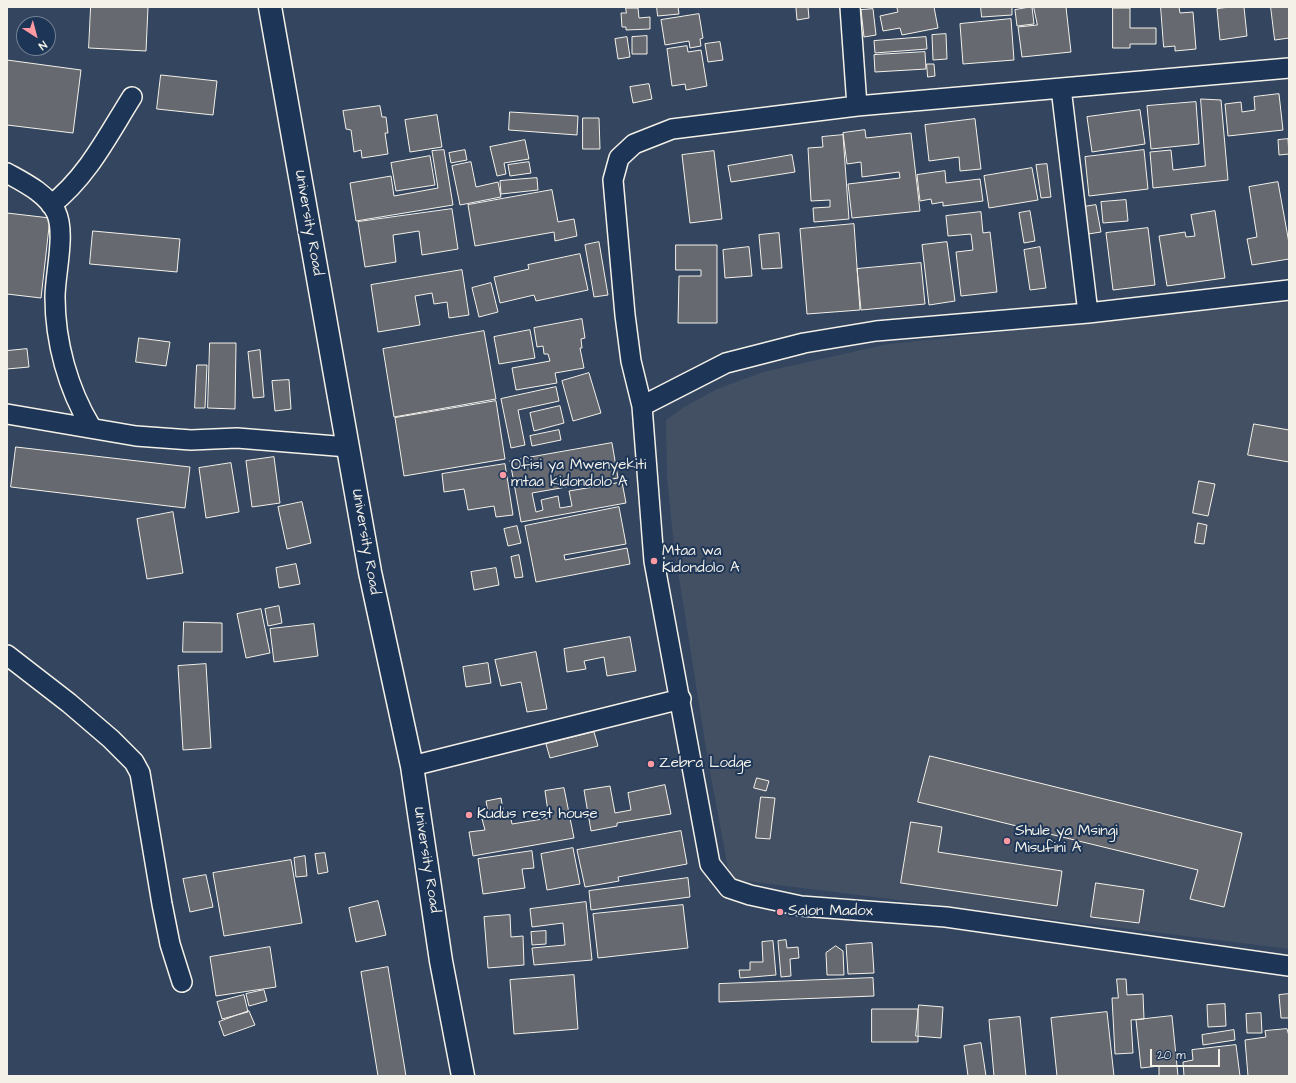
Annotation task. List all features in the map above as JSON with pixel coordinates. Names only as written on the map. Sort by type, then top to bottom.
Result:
[{"type":"main road","name":"University Road","points":[[270,7],[370,572],[412,766],[441,961],[462,1076]]},
{"type":"street","points":[[850,7],[857,106]]},
{"type":"street","points":[[1289,68],[857,106],[672,129],[634,144],[619,158],[613,180],[625,315],[631,361],[642,406],[654,561],[681,699],[710,864],[729,888],[750,895],[801,906],[946,917],[1289,966]]},
{"type":"street","points":[[1061,88],[1088,313]]},
{"type":"street","points":[[52,205],[67,193],[92,162],[132,97]]},
{"type":"street","points":[[7,173],[34,188],[52,205],[59,224],[55,298],[63,357],[76,402],[91,427]]},
{"type":"street","points":[[642,406],[726,363],[804,343],[876,331],[1088,313],[1289,290]]},
{"type":"street","points":[[7,414],[91,427],[136,436],[191,440],[237,438],[348,447]]},
{"type":"street","points":[[7,655],[69,703],[111,739],[134,762],[140,773],[170,944],[182,982]]},
{"type":"street","points":[[412,766],[681,699]]},
{"type":"shaded area","points":[[1289,302],[1289,949],[730,879],[708,761],[674,546],[667,477],[666,420],[684,407],[717,389],[763,372],[888,344]]},
{"type":"building","points":[[91,7],[148,7],[146,51],[89,48]]},
{"type":"building","points":[[657,7],[678,7],[679,14],[658,16]]},
{"type":"building","points":[[808,7],[809,18],[797,20],[796,8]]},
{"type":"building","points":[[934,7],[938,28],[902,35],[900,28],[883,31],[880,16],[898,12],[897,8]]},
{"type":"building","points":[[981,7],[1012,7],[1012,15],[982,17]]},
{"type":"building","points":[[1032,7],[1034,24],[1017,26],[1015,10]]},
{"type":"building","points":[[1034,7],[1066,7],[1071,52],[1022,57],[1018,27],[1037,25]]},
{"type":"building","points":[[1161,7],[1179,7],[1180,13],[1193,12],[1196,49],[1175,51],[1175,46],[1164,47]]},
{"type":"building","points":[[1244,7],[1247,36],[1220,40],[1217,9]]},
{"type":"building","points":[[1271,7],[1289,7],[1289,38],[1275,40]]},
{"type":"building","points":[[626,8],[638,8],[639,18],[650,17],[650,29],[626,30],[626,27],[622,27],[621,13],[626,13]]},
{"type":"building","points":[[1113,8],[1130,8],[1130,28],[1156,28],[1156,44],[1130,44],[1130,48],[1113,48]]},
{"type":"building","points":[[873,9],[876,35],[864,37],[861,10]]},
{"type":"building","points":[[699,14],[703,38],[700,39],[701,46],[690,48],[689,41],[665,45],[661,20]]},
{"type":"building","points":[[1011,19],[1014,60],[963,64],[960,24]]},
{"type":"building","points":[[946,34],[947,59],[933,60],[932,35]]},
{"type":"building","points":[[647,36],[647,54],[632,54],[632,37]]},
{"type":"building","points":[[627,37],[630,57],[618,59],[615,39]]},
{"type":"building","points":[[926,37],[927,49],[875,53],[874,41]]},
{"type":"building","points":[[720,42],[723,60],[708,62],[705,44]]},
{"type":"building","points":[[687,46],[688,52],[701,50],[707,86],[686,90],[685,84],[672,86],[667,49]]},
{"type":"building","points":[[925,52],[926,69],[875,72],[874,55]]},
{"type":"building","points":[[7,60],[81,70],[73,133],[7,125]]},
{"type":"building","points":[[927,64],[934,64],[935,76],[928,77]]},
{"type":"building","points":[[161,75],[217,81],[213,115],[157,109]]},
{"type":"building","points":[[649,84],[652,99],[633,103],[630,87]]},
{"type":"building","points":[[1279,94],[1283,130],[1228,136],[1225,104],[1241,102],[1242,112],[1255,110],[1254,97]]},
{"type":"building","points":[[1201,99],[1221,100],[1228,180],[1153,188],[1150,152],[1171,150],[1173,170],[1205,166]]},
{"type":"building","points":[[1196,102],[1199,144],[1151,149],[1147,106]]},
{"type":"building","points":[[380,106],[382,117],[386,117],[388,133],[385,133],[388,154],[362,158],[361,150],[354,152],[351,130],[346,129],[343,111]]},
{"type":"building","points":[[1140,110],[1145,144],[1092,152],[1087,117]]},
{"type":"building","points":[[510,112],[578,116],[577,135],[509,130]]},
{"type":"building","points":[[437,115],[442,147],[410,152],[405,120]]},
{"type":"building","points":[[583,118],[599,118],[600,149],[583,149]]},
{"type":"building","points":[[975,119],[981,169],[960,171],[959,157],[929,161],[925,125]]},
{"type":"building","points":[[865,130],[866,138],[911,133],[920,211],[852,218],[848,184],[900,178],[899,172],[862,177],[861,162],[847,164],[843,133]]},
{"type":"building","points":[[843,135],[849,219],[814,222],[813,208],[830,207],[830,200],[811,201],[808,148],[823,147],[822,137]]},
{"type":"building","points":[[1288,139],[1289,154],[1279,155],[1278,140]]},
{"type":"building","points":[[525,140],[529,159],[504,163],[506,174],[497,176],[490,147]]},
{"type":"building","points":[[444,150],[453,205],[356,221],[350,183],[391,176],[394,196],[438,188],[432,151]]},
{"type":"building","points":[[465,150],[467,160],[451,163],[449,153]]},
{"type":"building","points":[[1144,150],[1148,189],[1089,196],[1085,157]]},
{"type":"building","points":[[714,151],[722,219],[690,223],[682,155]]},
{"type":"building","points":[[792,155],[795,172],[731,182],[728,166]]},
{"type":"building","points":[[430,156],[435,185],[396,191],[391,163]]},
{"type":"building","points":[[471,162],[476,187],[498,182],[501,197],[460,205],[452,166]]},
{"type":"building","points":[[529,162],[531,173],[510,176],[508,165]]},
{"type":"building","points":[[1047,164],[1051,197],[1041,198],[1036,165]]},
{"type":"building","points":[[1032,168],[1038,200],[989,208],[984,176]]},
{"type":"building","points":[[945,171],[946,183],[980,179],[983,201],[943,206],[943,202],[932,204],[931,199],[920,201],[917,175]]},
{"type":"building","points":[[537,178],[538,190],[501,194],[500,181]]},
{"type":"building","points":[[1278,182],[1289,243],[1289,259],[1252,265],[1247,239],[1257,237],[1249,187]]},
{"type":"building","points":[[552,190],[558,222],[574,219],[577,236],[555,241],[554,232],[475,246],[468,205]]},
{"type":"building","points":[[1126,200],[1128,221],[1103,223],[1101,202]]},
{"type":"building","points":[[1096,205],[1101,232],[1088,234],[1083,207]]},
{"type":"building","points":[[452,209],[458,249],[422,255],[419,231],[393,235],[396,262],[365,267],[358,222]]},
{"type":"building","points":[[1030,211],[1035,241],[1024,243],[1019,213]]},
{"type":"building","points":[[1215,211],[1225,278],[1167,286],[1159,236],[1185,232],[1186,237],[1195,236],[1191,215]]},
{"type":"building","points":[[981,212],[983,233],[990,232],[997,292],[961,296],[956,252],[973,250],[971,234],[948,236],[946,216]]},
{"type":"building","points":[[7,213],[50,218],[41,298],[7,294]]},
{"type":"building","points":[[854,224],[860,310],[807,314],[800,229]]},
{"type":"building","points":[[1148,228],[1155,285],[1113,290],[1106,233]]},
{"type":"building","points":[[93,231],[180,239],[177,272],[90,264]]},
{"type":"building","points":[[779,233],[782,268],[762,269],[759,235]]},
{"type":"building","points":[[599,242],[608,295],[594,297],[585,245]]},
{"type":"building","points":[[947,242],[955,301],[929,305],[922,245]]},
{"type":"building","points":[[676,245],[717,245],[717,323],[678,323],[679,276],[701,276],[701,270],[676,270]]},
{"type":"building","points":[[749,247],[752,276],[725,278],[723,250]]},
{"type":"building","points":[[1040,247],[1046,288],[1030,290],[1024,250]]},
{"type":"building","points":[[580,254],[588,290],[536,301],[534,295],[500,303],[494,277],[529,269],[528,265]]},
{"type":"building","points":[[921,263],[925,304],[861,310],[857,269]]},
{"type":"building","points":[[462,270],[469,315],[449,318],[447,302],[434,304],[432,293],[415,296],[420,325],[378,332],[371,285]]},
{"type":"building","points":[[491,283],[498,312],[479,317],[472,288]]},
{"type":"building","points":[[582,319],[585,338],[581,339],[582,348],[580,348],[584,368],[555,373],[557,383],[516,390],[512,368],[550,361],[548,354],[544,354],[543,346],[537,347],[534,328]]},
{"type":"building","points":[[530,330],[535,358],[499,364],[494,337]]},
{"type":"building","points":[[484,331],[496,399],[394,417],[383,349]]},
{"type":"building","points":[[139,338],[170,342],[166,366],[136,362]]},
{"type":"building","points":[[210,343],[236,343],[235,409],[208,408]]},
{"type":"building","points":[[27,349],[29,367],[7,369],[7,351]]},
{"type":"building","points":[[260,350],[264,397],[253,398],[248,352]]},
{"type":"building","points":[[197,365],[207,365],[205,408],[195,408]]},
{"type":"building","points":[[589,373],[601,413],[573,421],[562,381]]},
{"type":"building","points":[[289,380],[291,409],[275,411],[272,381]]},
{"type":"building","points":[[556,387],[559,401],[518,410],[525,445],[511,448],[501,399]]},
{"type":"building","points":[[496,401],[505,459],[404,476],[395,418]]},
{"type":"building","points":[[560,406],[564,423],[534,431],[530,413]]},
{"type":"building","points":[[1254,424],[1289,430],[1289,462],[1248,455]]},
{"type":"building","points":[[559,430],[561,440],[532,446],[530,436]]},
{"type":"building","points":[[612,443],[618,478],[532,493],[536,512],[543,510],[541,500],[558,496],[560,508],[572,506],[569,491],[622,482],[626,503],[521,522],[510,461]]},
{"type":"building","points":[[16,447],[190,467],[185,508],[11,487]]},
{"type":"building","points":[[274,457],[280,503],[252,507],[246,461]]},
{"type":"building","points":[[231,463],[239,512],[206,518],[199,468]]},
{"type":"building","points":[[505,464],[513,515],[496,517],[494,506],[468,510],[464,489],[444,492],[442,474]]},
{"type":"building","points":[[1199,481],[1215,484],[1208,516],[1193,513]]},
{"type":"building","points":[[302,502],[311,543],[287,549],[278,507]]},
{"type":"building","points":[[619,507],[626,544],[564,555],[565,560],[627,548],[630,564],[536,582],[525,526]]},
{"type":"building","points":[[173,512],[183,573],[147,579],[137,519]]},
{"type":"building","points":[[1198,523],[1207,525],[1204,544],[1195,543]]},
{"type":"building","points":[[517,526],[521,543],[508,546],[504,529]]},
{"type":"building","points":[[519,555],[523,577],[515,578],[511,557]]},
{"type":"building","points":[[296,564],[300,584],[279,588],[276,568]]},
{"type":"building","points":[[496,568],[499,585],[474,590],[471,572]]},
{"type":"building","points":[[279,606],[282,623],[268,626],[265,609]]},
{"type":"building","points":[[261,609],[270,653],[246,658],[237,614]]},
{"type":"building","points":[[184,622],[222,623],[222,652],[183,652]]},
{"type":"building","points":[[314,624],[318,656],[274,662],[270,629]]},
{"type":"building","points":[[630,637],[636,671],[607,676],[604,657],[584,661],[586,669],[567,672],[564,649]]},
{"type":"building","points":[[536,652],[547,709],[527,712],[521,682],[501,686],[495,660]]},
{"type":"building","points":[[488,663],[491,683],[466,687],[463,667]]},
{"type":"building","points":[[206,664],[211,748],[183,750],[178,666]]},
{"type":"building","points":[[594,732],[598,746],[550,758],[546,744]]},
{"type":"building","points":[[930,756],[1242,833],[1224,907],[1190,899],[1198,870],[918,802]]},
{"type":"building","points":[[757,778],[769,781],[766,791],[754,788]]},
{"type":"building","points":[[665,785],[671,814],[617,823],[617,826],[591,831],[584,790],[610,786],[615,813],[631,810],[628,793]]},
{"type":"building","points":[[564,788],[574,838],[473,856],[469,832],[485,830],[482,819],[489,818],[486,801],[501,798],[504,815],[510,813],[512,824],[549,818],[545,791]]},
{"type":"building","points":[[761,797],[775,798],[770,839],[756,838]]},
{"type":"building","points":[[911,822],[942,827],[938,852],[1062,871],[1057,906],[901,883]]},
{"type":"building","points":[[681,831],[687,864],[618,877],[619,881],[585,887],[577,850]]},
{"type":"building","points":[[573,848],[580,884],[547,890],[541,854]]},
{"type":"building","points":[[532,851],[534,868],[522,869],[525,888],[483,894],[478,859]]},
{"type":"building","points":[[325,853],[328,872],[318,874],[315,854]]},
{"type":"building","points":[[305,856],[307,876],[296,877],[294,858]]},
{"type":"building","points":[[291,860],[302,923],[224,936],[213,873]]},
{"type":"building","points":[[206,875],[213,907],[190,912],[183,879]]},
{"type":"building","points":[[688,878],[690,897],[591,910],[589,891]]},
{"type":"building","points":[[1096,883],[1144,890],[1139,923],[1091,917]]},
{"type":"building","points":[[378,901],[386,935],[356,942],[349,908]]},
{"type":"building","points":[[586,902],[592,960],[534,965],[532,948],[565,945],[563,923],[532,927],[530,909]]},
{"type":"building","points":[[683,905],[688,948],[598,958],[593,914]]},
{"type":"building","points":[[510,915],[511,937],[523,936],[524,965],[488,968],[484,917]]},
{"type":"building","points":[[546,931],[546,944],[532,945],[531,932]]},
{"type":"building","points":[[786,940],[787,948],[798,947],[799,958],[790,959],[791,976],[781,977],[778,941]]},
{"type":"building","points":[[773,941],[776,975],[740,978],[739,970],[750,970],[750,962],[763,962],[762,942]]},
{"type":"building","points":[[872,943],[874,973],[848,974],[846,945]]},
{"type":"building","points":[[836,946],[843,951],[844,975],[827,975],[826,953]]},
{"type":"building","points":[[270,947],[276,987],[216,996],[210,957]]},
{"type":"building","points":[[388,967],[406,1076],[378,1076],[361,972]]},
{"type":"building","points":[[574,975],[578,1029],[514,1034],[510,980]]},
{"type":"building","points":[[873,978],[874,996],[719,1002],[719,984]]},
{"type":"building","points":[[1117,979],[1126,979],[1127,995],[1143,994],[1144,1019],[1131,1020],[1133,1053],[1115,1054],[1112,998],[1118,998]]},
{"type":"building","points":[[264,990],[267,1001],[249,1006],[246,994]]},
{"type":"building","points":[[1289,994],[1289,1018],[1281,1018],[1279,995]]},
{"type":"building","points":[[244,995],[248,1012],[222,1019],[217,1002]]},
{"type":"building","points":[[1225,1004],[1226,1026],[1208,1027],[1207,1005]]},
{"type":"building","points":[[919,1005],[943,1007],[941,1038],[916,1036]]},
{"type":"building","points":[[872,1009],[918,1009],[918,1042],[872,1042]]},
{"type":"building","points":[[249,1011],[255,1025],[224,1036],[219,1022]]},
{"type":"building","points":[[1107,1012],[1114,1076],[1057,1076],[1051,1018]]},
{"type":"building","points":[[1261,1013],[1262,1033],[1247,1033],[1246,1014]]},
{"type":"building","points":[[1172,1016],[1178,1076],[1159,1076],[1159,1066],[1141,1068],[1136,1020]]},
{"type":"building","points":[[1020,1017],[1026,1076],[994,1076],[989,1020]]},
{"type":"building","points":[[1287,1029],[1289,1036],[1289,1076],[1248,1076],[1245,1040],[1266,1037],[1265,1031]]},
{"type":"building","points":[[1234,1030],[1235,1040],[1203,1045],[1202,1035]]},
{"type":"building","points":[[981,1043],[986,1076],[968,1076],[964,1046]]},
{"type":"building","points":[[1236,1045],[1240,1076],[1184,1076],[1183,1062],[1193,1060],[1192,1050]]},
{"type":"place","name":"Ofisi ya Mwenyekiti mtaa kidondolo A","points":[[503,475]]},
{"type":"place","name":"Mtaa wa Kidondolo A","points":[[654,561]]},
{"type":"place","name":"Zebra Lodge","points":[[651,764]]},
{"type":"place","name":"Kudus rest house","points":[[469,815]]},
{"type":"place","name":"Shule ya Msingi Misufini A","points":[[1007,841]]},
{"type":"place","name":"Salon Madox","points":[[780,912]]}]
